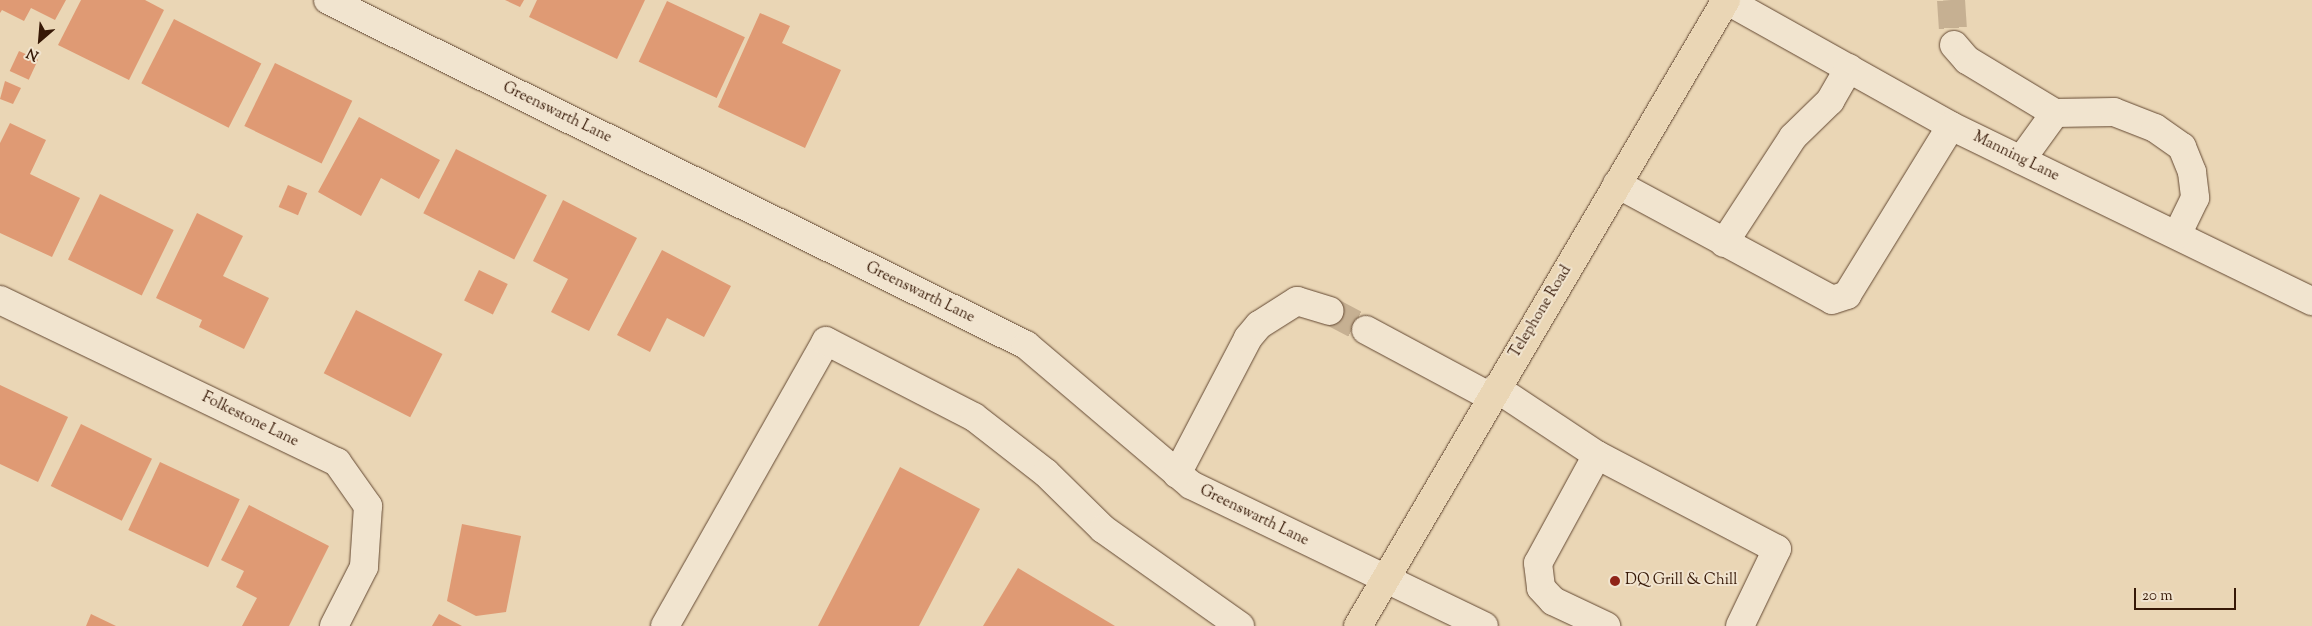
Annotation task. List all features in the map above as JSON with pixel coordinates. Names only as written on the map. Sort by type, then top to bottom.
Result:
[{"type":"main road","name":"Telephone Road","points":[[1358,626],[1493,393],[1726,0]]},
{"type":"street","name":"Greenswarth Lane","points":[[328,0],[1026,345],[1191,485],[1484,626]]},
{"type":"street","name":"Manning Lane","points":[[1726,0],[1951,126],[2312,301]]},
{"type":"street","points":[[1954,45],[1967,60],[2055,113],[2114,112],[2155,128],[2182,147],[2192,172],[2195,198],[2177,236]]},
{"type":"street","points":[[1724,243],[1793,137],[1830,101],[1849,68]]},
{"type":"street","points":[[2021,160],[2055,113]]},
{"type":"street","points":[[1617,184],[1832,300],[1846,295],[1951,126]]},
{"type":"street","name":"Folkestone Lane","points":[[0,300],[336,462],[368,506],[364,567],[334,626]]},
{"type":"street","points":[[1177,474],[1248,338],[1259,325],[1297,301],[1330,311]]},
{"type":"street","points":[[1366,330],[1493,393],[1597,455],[1777,549],[1740,626]]},
{"type":"street","points":[[665,626],[826,341],[974,417],[1046,473],[1103,529],[1240,626]]},
{"type":"street","points":[[1597,455],[1538,563],[1541,588],[1553,601],[1606,626]]},
{"type":"building","points":[[0,0],[66,0],[55,20],[31,8],[24,21],[2,10],[0,13]]},
{"type":"building","points":[[81,0],[145,0],[164,10],[129,80],[58,45]]},
{"type":"building","points":[[505,0],[524,0],[520,7]]},
{"type":"building","points":[[537,0],[645,0],[617,59],[529,17]]},
{"type":"building","points":[[667,1],[745,37],[717,98],[639,62]]},
{"type":"building","points":[[760,13],[790,26],[782,43],[841,70],[805,148],[718,107]]},
{"type":"building","points":[[174,19],[261,63],[229,128],[141,83]]},
{"type":"building","points":[[19,51],[38,60],[29,80],[10,71]]},
{"type":"building","points":[[275,63],[352,101],[322,164],[244,126]]},
{"type":"building","points":[[5,81],[21,88],[13,104],[0,99]]},
{"type":"building","points":[[359,117],[440,160],[419,199],[381,178],[361,216],[318,192]]},
{"type":"building","points":[[10,123],[46,140],[30,174],[80,198],[52,257],[0,233],[0,143]]},
{"type":"building","points":[[456,149],[547,195],[514,259],[423,213]]},
{"type":"building","points":[[288,185],[307,193],[298,215],[279,207]]},
{"type":"building","points":[[100,194],[174,230],[142,296],[68,260]]},
{"type":"building","points":[[563,200],[637,238],[589,331],[551,312],[568,279],[533,261]]},
{"type":"building","points":[[197,213],[243,236],[223,276],[269,298],[244,349],[199,327],[202,320],[156,298]]},
{"type":"building","points":[[662,250],[731,286],[704,337],[667,318],[650,352],[617,335]]},
{"type":"building","points":[[479,270],[508,284],[493,315],[464,301]]},
{"type":"building","points":[[356,310],[442,354],[410,417],[324,373]]},
{"type":"building","points":[[0,385],[68,417],[38,482],[0,464]]},
{"type":"building","points":[[81,424],[152,459],[122,521],[51,486]]},
{"type":"building","points":[[160,462],[240,499],[208,567],[128,530]]},
{"type":"building","points":[[900,467],[980,509],[919,626],[818,626]]},
{"type":"building","points":[[249,505],[329,546],[289,626],[242,626],[257,598],[236,587],[244,571],[221,560]]},
{"type":"building","points":[[462,524],[521,536],[506,612],[476,616],[447,601]]},
{"type":"building","points":[[1018,568],[1115,626],[983,626]]},
{"type":"building","points":[[91,614],[116,626],[86,626]]},
{"type":"building","points":[[439,614],[462,626],[432,626]]},
{"type":"tunnel","points":[[1951,0],[1954,45]]},
{"type":"tunnel","points":[[1330,311],[1366,330]]},
{"type":"place","name":"DQ Grill & Chill","points":[[1615,581]]}]
